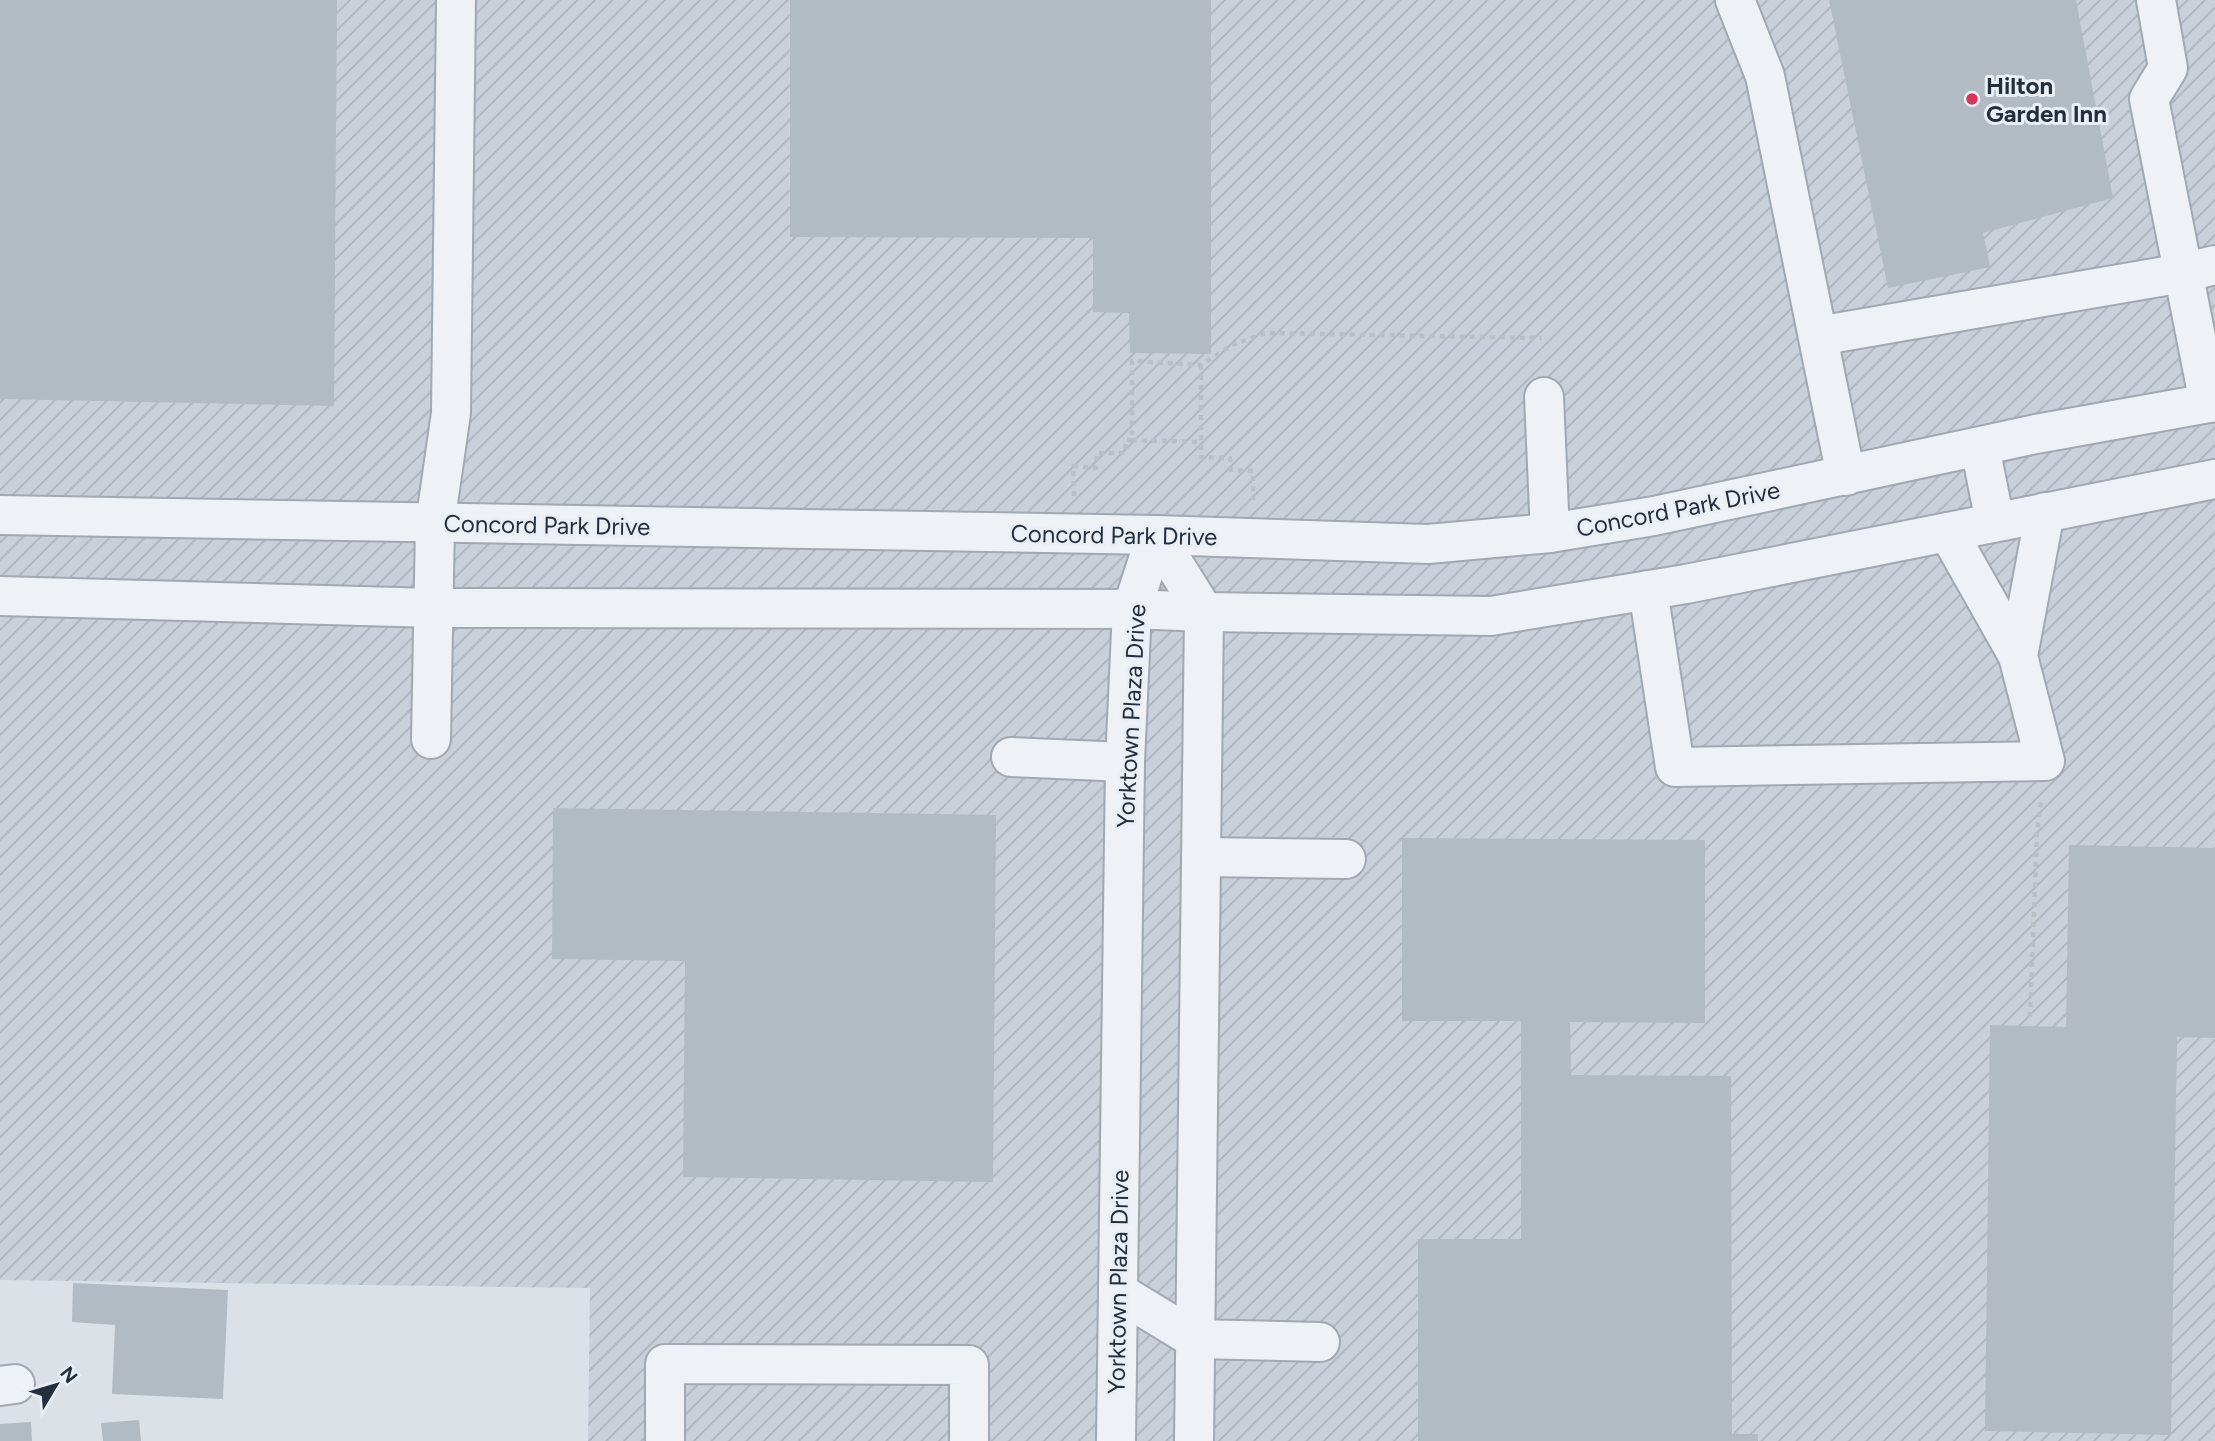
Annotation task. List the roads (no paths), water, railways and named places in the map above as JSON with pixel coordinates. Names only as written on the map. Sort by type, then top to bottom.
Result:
[{"type":"street","points":[[431,738],[435,524],[451,413],[456,0]]},
{"type":"street","points":[[1735,0],[1765,76],[1846,476]]},
{"type":"street","points":[[2156,0],[2168,68],[2149,99],[2199,269],[2212,402]]},
{"type":"street","points":[[1818,336],[2199,269]]},
{"type":"street","points":[[1544,397],[1550,533]]},
{"type":"street","name":"Concord Park Drive","points":[[0,515],[1156,536],[1428,544],[1550,533],[1654,516],[2036,434],[2212,402]]},
{"type":"street","points":[[1980,447],[1995,522]]},
{"type":"street","points":[[0,596],[433,608],[1132,609],[1491,616],[1648,590],[2215,479]]},
{"type":"street","points":[[2018,656],[2045,512]]},
{"type":"street","points":[[1648,590],[1675,767],[2045,761],[2018,656],[1948,531]]},
{"type":"street","points":[[1156,536],[1204,612],[1194,1441]]},
{"type":"street","name":"Yorktown Plaza Drive","points":[[1116,1441],[1125,762],[1132,609],[1156,536]]},
{"type":"street","points":[[1011,757],[1125,762]]},
{"type":"street","points":[[1201,857],[1346,859]]},
{"type":"street","points":[[1118,1292],[1195,1339],[1320,1342]]},
{"type":"street","points":[[665,1441],[665,1364],[969,1365],[969,1441]]},
{"type":"place","name":"Hilton Garden Inn","points":[[1972,99]]}]
